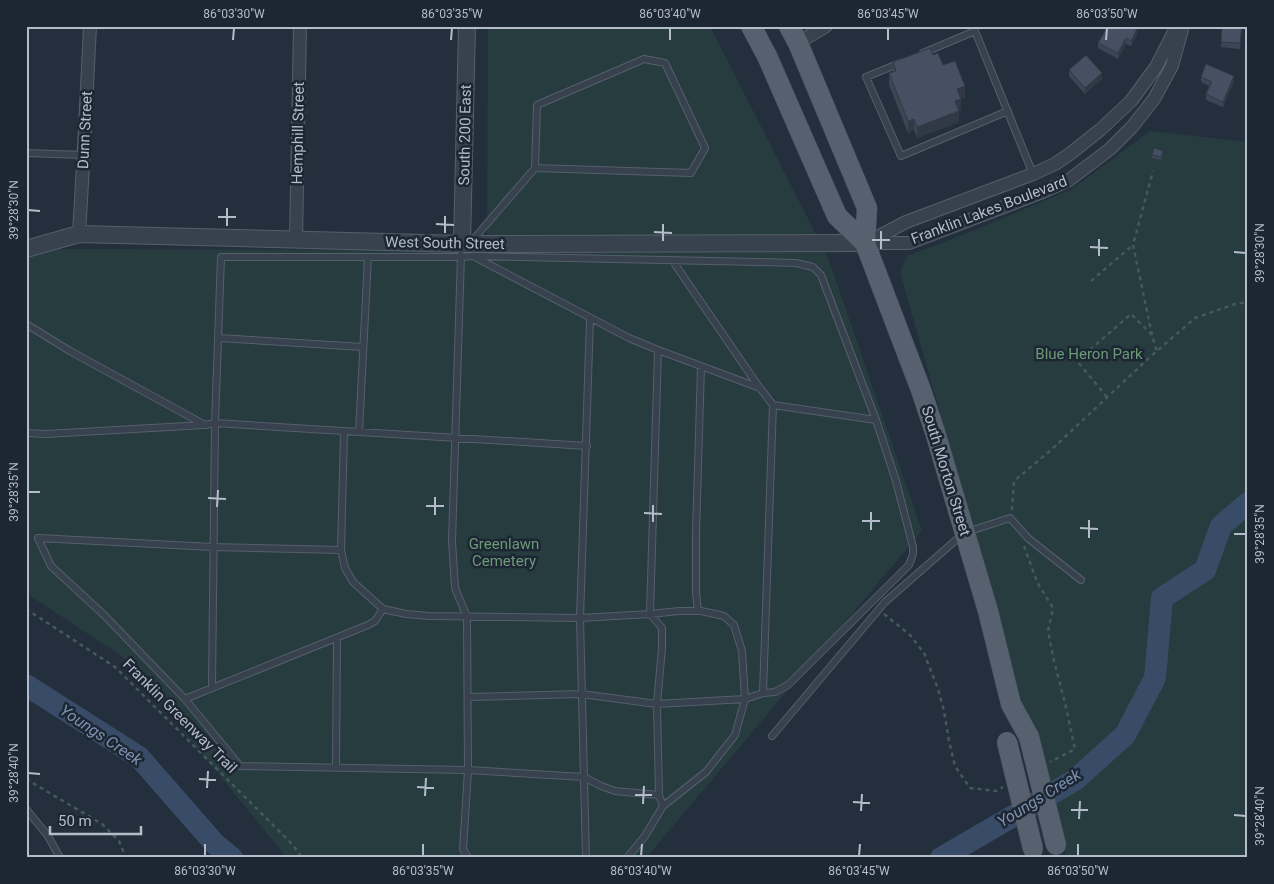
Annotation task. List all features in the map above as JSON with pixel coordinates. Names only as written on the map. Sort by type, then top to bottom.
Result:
[{"type":"main road","points":[[751,26],[767,56],[837,216],[865,243]]},
{"type":"main road","points":[[793,35],[867,208],[865,243]]},
{"type":"main road","name":"South Morton Street","points":[[865,243],[921,390],[940,449],[988,612],[1011,704],[1029,736],[1057,851]]},
{"type":"main road","name":"South Morton Street","points":[[1011,704],[1007,742],[1034,854]]},
{"type":"street","name":"Dunn Street","points":[[79,234],[90,26]]},
{"type":"street","name":"Hemphill Street","points":[[296,240],[300,26]]},
{"type":"street","name":"South 200 East","points":[[467,26],[467,250]]},
{"type":"street","points":[[793,35],[826,26]]},
{"type":"street","name":"Franklin Lakes Boulevard","points":[[865,243],[906,222],[1033,174],[1071,153],[1100,130],[1131,101],[1156,67],[1177,26]]},
{"type":"street","name":"Franklin Lakes Boulevard","points":[[865,243],[909,242],[1040,193],[1069,180],[1110,149],[1132,127],[1154,99],[1172,66],[1183,26]]},
{"type":"street","points":[[1033,174],[1040,193]]},
{"type":"street","points":[[965,200],[972,218]]},
{"type":"street","name":"West South Street","points":[[26,249],[79,234],[296,240],[467,250],[865,243]]},
{"type":"lane","points":[[921,54],[975,31],[1033,174]]},
{"type":"lane","points":[[468,858],[463,849],[468,770],[467,617],[455,588],[452,541],[467,250],[535,168],[537,106],[644,59],[665,63],[705,148],[691,173],[535,168]]},
{"type":"lane","points":[[902,62],[866,77],[901,156],[1008,111]]},
{"type":"lane","points":[[26,153],[84,155]]},
{"type":"lane","points":[[467,250],[590,319],[629,338],[760,388]]},
{"type":"lane","points":[[212,688],[215,423],[222,257],[368,257],[467,250],[672,260],[796,263],[813,267],[821,275],[876,420],[896,481],[913,547],[909,565],[788,685],[775,692],[764,693],[745,699],[657,704],[581,694],[468,698]]},
{"type":"lane","points":[[359,432],[368,257]]},
{"type":"lane","points":[[672,260],[774,406],[764,693]]},
{"type":"lane","points":[[586,858],[580,618],[590,319]]},
{"type":"lane","points":[[26,324],[70,351],[205,425]]},
{"type":"lane","points":[[218,338],[363,347]]},
{"type":"lane","points":[[658,350],[650,614],[662,628],[657,704],[662,806]]},
{"type":"lane","points":[[698,611],[696,593],[696,533],[702,367]]},
{"type":"lane","points":[[774,406],[876,420]]},
{"type":"lane","points":[[26,433],[46,434],[215,423],[586,446]]},
{"type":"lane","points":[[344,431],[341,550],[345,568],[353,582],[383,609],[429,616],[580,618],[650,614],[666,611],[698,611],[724,616],[734,625],[742,651],[745,699],[735,735],[706,772],[662,806],[645,836],[627,858]]},
{"type":"lane","points":[[772,736],[885,602],[964,533],[1010,518],[1030,539],[1081,580]]},
{"type":"lane","points":[[341,550],[213,547],[38,538],[51,566],[104,615],[185,699],[240,766],[468,770],[584,777],[615,791],[660,795]]},
{"type":"lane","points":[[185,699],[368,626],[375,621],[383,609]]},
{"type":"lane","points":[[336,638],[336,767]]},
{"type":"lane","points":[[26,809],[48,836],[60,858]]},
{"type":"path","points":[[1153,171],[1133,245],[1157,352]]},
{"type":"path","points":[[1092,281],[1133,245]]},
{"type":"path","points":[[1049,763],[1075,749],[1048,631],[1054,608],[1037,582],[1016,525],[1012,509],[1014,481],[1050,451],[1195,318],[1238,303],[1248,303]]},
{"type":"path","points":[[1107,398],[1076,361],[1131,314],[1152,334]]},
{"type":"path","name":"Franklin Greenway Trail","points":[[26,609],[115,666],[293,845],[302,858]]},
{"type":"path","points":[[878,610],[910,635],[924,653],[938,689],[955,766],[970,788],[996,791],[1005,786]]},
{"type":"path","points":[[26,779],[102,824],[119,841],[126,858]]},
{"type":"green space","name":"Greenlawn Cemetery","points":[[488,26],[710,26],[829,260],[922,531],[646,858],[287,858],[123,657],[26,593],[26,259],[48,249],[487,250]]},
{"type":"green space","name":"Blue Heron Park","points":[[1150,131],[1248,142],[1248,858],[1068,858],[1065,853],[900,272],[907,256],[1072,189]]},
{"type":"building","points":[[1108,26],[1132,26],[1137,29],[1131,41],[1126,38],[1118,53],[1098,43]]},
{"type":"building","points":[[1222,26],[1242,26],[1240,43],[1221,42]]},
{"type":"building","points":[[930,48],[933,55],[938,53],[943,65],[955,61],[965,86],[957,89],[961,99],[955,101],[959,111],[917,127],[914,119],[908,121],[889,73],[896,71],[893,62]]},
{"type":"building","points":[[1086,55],[1102,73],[1085,88],[1069,70]]},
{"type":"building","points":[[1206,64],[1234,76],[1223,102],[1206,94],[1212,82],[1201,77]]},
{"type":"building","points":[[1154,148],[1163,151],[1161,157],[1152,155]]},
{"type":"waterway","name":"Youngs Creek","points":[[941,858],[1075,780],[1125,735],[1155,678],[1162,598],[1205,570],[1221,526],[1248,503]]},
{"type":"waterway","name":"Youngs Creek","points":[[26,685],[139,757],[215,844],[232,858]]}]
